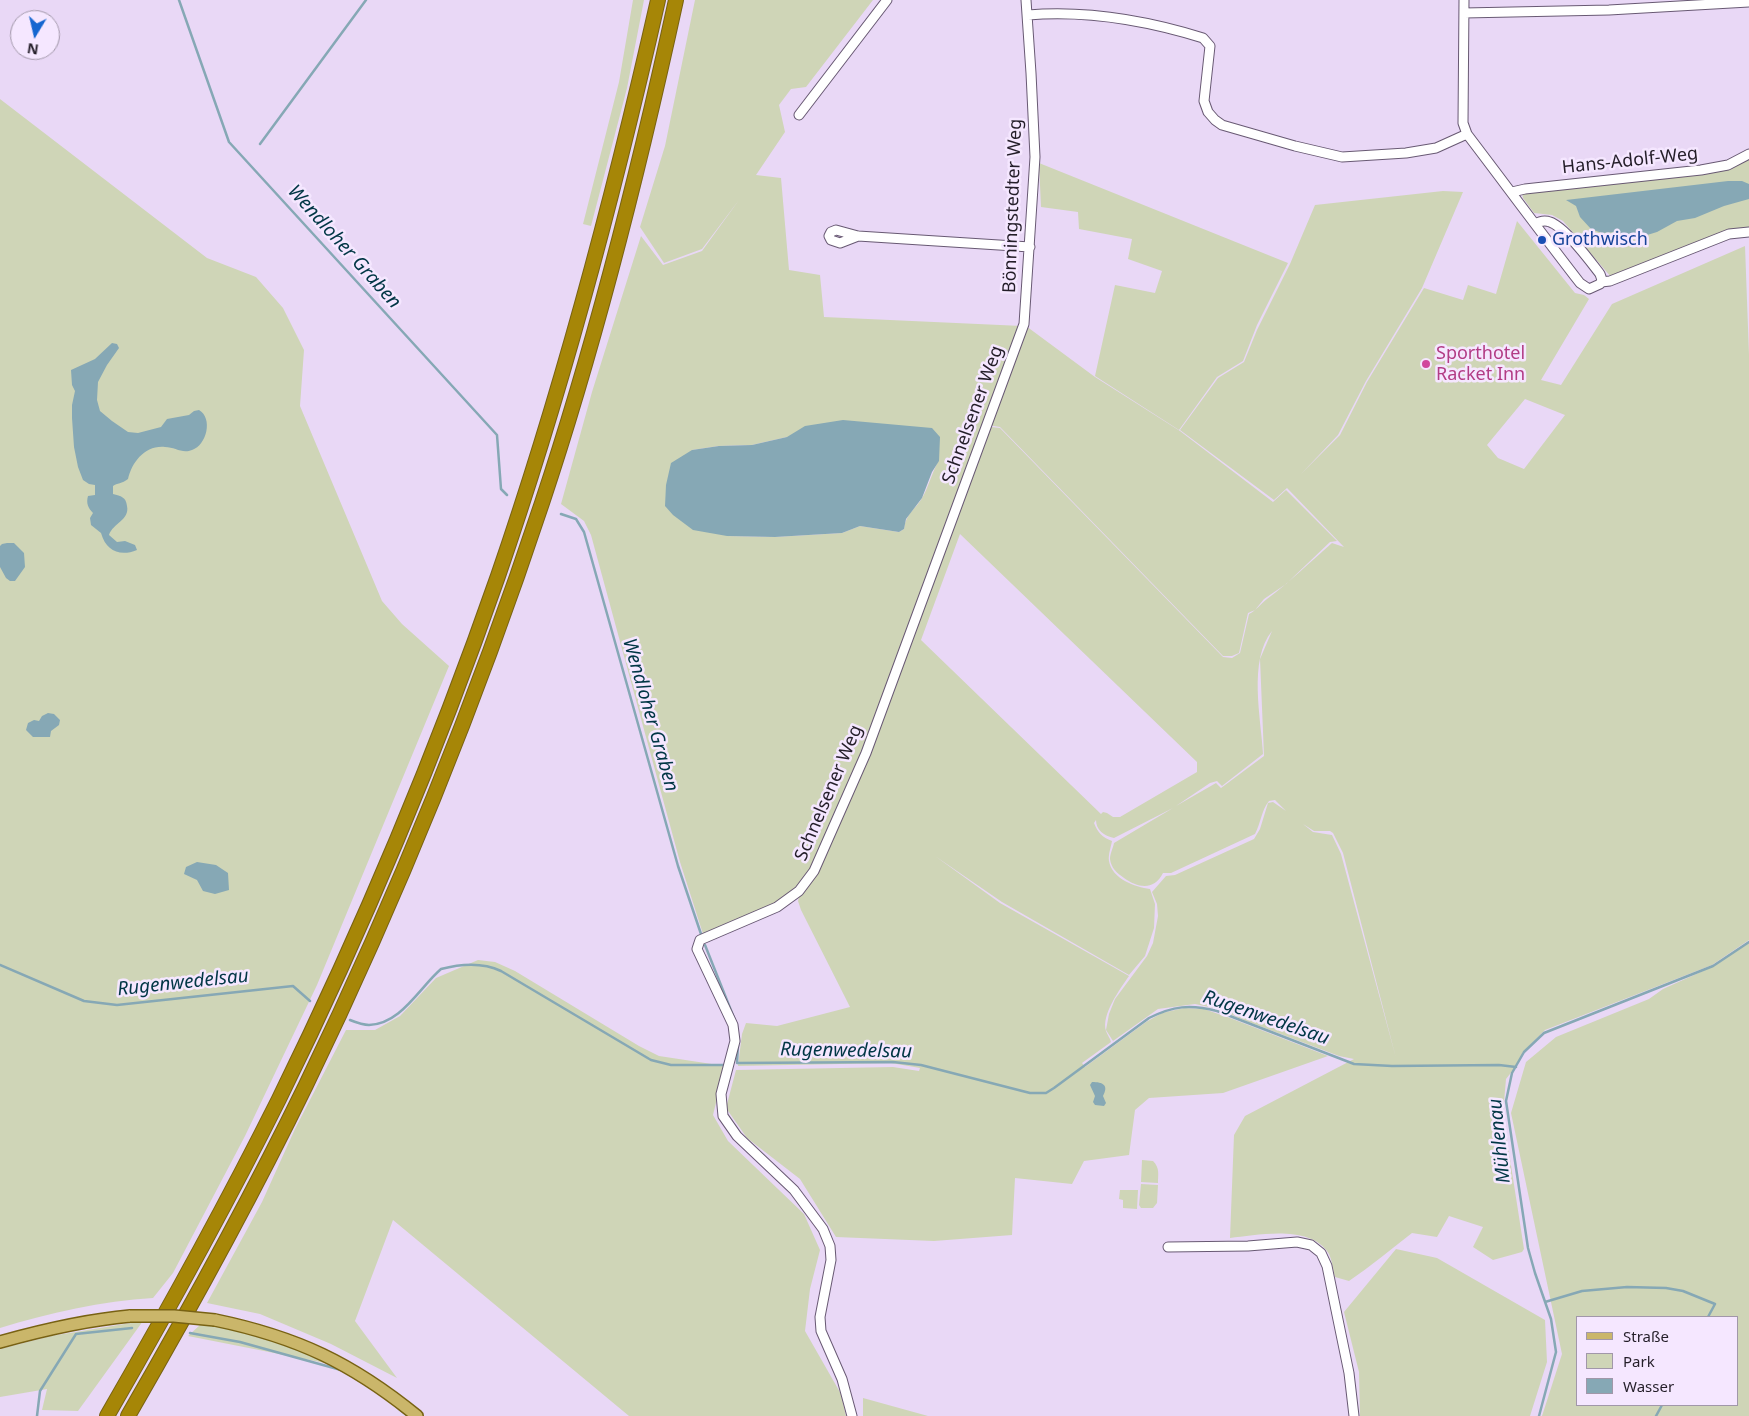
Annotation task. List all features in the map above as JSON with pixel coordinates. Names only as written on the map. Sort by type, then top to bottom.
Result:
[{"type":"highway","points":[[107,1416],[166,1314],[280,1096],[345,958],[446,716],[497,577],[569,354],[616,182],[658,0]]},
{"type":"highway","points":[[128,1416],[179,1328],[302,1093],[341,1010],[419,833],[492,647],[542,503],[576,395],[603,300],[654,98],[676,0]]},
{"type":"main road","points":[[0,1342],[54,1327],[130,1316],[174,1316],[215,1320],[274,1334],[325,1355],[365,1377],[417,1416]]},
{"type":"street","points":[[799,115],[887,0]]},
{"type":"street","name":"Bönningstedter Weg","points":[[1024,324],[1035,157],[1026,0]]},
{"type":"street","points":[[1464,0],[1463,123],[1467,134],[1582,286],[1591,288],[1598,286],[1601,282],[1610,281],[1729,234],[1749,232]]},
{"type":"street","points":[[1464,13],[1609,10],[1749,2]]},
{"type":"street","points":[[1028,15],[1075,13],[1108,16],[1142,22],[1202,38],[1210,46],[1204,101],[1208,112],[1222,125],[1295,146],[1342,157],[1406,153],[1436,148],[1467,134]]},
{"type":"street","name":"Hans-Adolf-Weg","points":[[1512,192],[1701,170],[1728,165],[1749,154]]},
{"type":"street","points":[[1535,224],[1544,221],[1554,224],[1576,245],[1600,274],[1601,282]]},
{"type":"street","points":[[858,236],[1030,247]]},
{"type":"street","name":"Schnelsener Weg","points":[[852,1416],[842,1379],[821,1330],[820,1317],[831,1260],[830,1246],[823,1229],[794,1190],[737,1136],[722,1116],[721,1094],[735,1041],[733,1024],[697,949],[700,940],[777,907],[799,891],[814,872],[866,752],[1024,324]]},
{"type":"street","points":[[1168,1247],[1248,1246],[1297,1242],[1311,1245],[1321,1253],[1327,1266],[1340,1328],[1349,1373],[1354,1416]]},
{"type":"green space","points":[[633,0],[644,0],[627,88],[591,226],[583,224],[619,82]]},
{"type":"green space","points":[[695,0],[873,0],[806,87],[791,89],[779,105],[785,132],[756,175],[781,178],[789,270],[820,275],[824,317],[1022,326],[983,426],[1000,428],[1223,657],[1232,658],[1240,653],[1249,614],[1332,543],[1344,547],[1287,488],[1274,500],[1180,430],[1218,378],[1244,362],[1257,330],[1290,264],[1315,205],[1443,191],[1463,192],[1422,288],[1366,381],[1338,435],[1301,474],[1340,435],[1367,382],[1424,288],[1463,300],[1468,285],[1496,294],[1517,221],[1575,293],[1584,295],[1589,299],[1541,380],[1561,385],[1612,304],[1745,246],[1749,355],[1749,940],[1712,965],[1545,1030],[1523,1052],[1517,1065],[1506,1079],[1503,1114],[1524,1249],[1522,1252],[1493,1260],[1473,1247],[1483,1227],[1449,1216],[1437,1237],[1412,1233],[1349,1281],[1335,1277],[1329,1254],[1321,1245],[1310,1238],[1297,1235],[1269,1234],[1230,1238],[1234,1135],[1245,1116],[1354,1059],[1339,1056],[1218,1009],[1195,1004],[1158,1009],[1113,1041],[1106,1030],[1109,1014],[1115,999],[1147,956],[1153,943],[1158,916],[1157,904],[1152,892],[1166,876],[1175,875],[1254,839],[1260,829],[1268,803],[1273,802],[1286,811],[1275,800],[1269,801],[1266,805],[1255,834],[1171,873],[1163,873],[1155,883],[1145,886],[1129,881],[1113,868],[1110,855],[1114,843],[1173,808],[1114,838],[1101,832],[1097,827],[1096,820],[1094,823],[1099,832],[1112,841],[1109,861],[1115,873],[1131,884],[1150,889],[1155,904],[1154,928],[1145,956],[1129,975],[1002,902],[935,856],[1000,903],[1129,976],[1112,1002],[1106,1017],[1105,1025],[1106,1031],[1111,1042],[1082,1063],[1085,1067],[1146,1022],[1162,1013],[1184,1008],[1204,1009],[1328,1056],[1223,1093],[1149,1098],[1135,1110],[1129,1155],[1084,1161],[1072,1184],[1015,1178],[1012,1235],[934,1241],[836,1237],[800,1179],[747,1138],[726,1108],[736,1070],[893,1067],[919,1071],[920,1068],[891,1063],[738,1066],[742,1034],[746,1023],[777,1026],[850,1007],[801,910],[798,901],[800,893],[798,890],[776,905],[704,937],[680,862],[591,535],[584,521],[561,504],[592,392],[641,236],[663,265],[702,251],[739,200],[702,249],[664,263],[640,227],[665,146]],"holes":[[[1525,399],[1565,415],[1524,469],[1498,458],[1487,445]],[[787,437],[939,460],[927,489],[909,515],[904,529],[899,532],[860,526],[842,533],[775,537],[727,536],[692,450],[719,446],[752,445]],[[960,534],[1197,762],[1197,772],[1120,817],[1113,817],[1103,812],[1101,814],[921,640]],[[1272,631],[1260,659],[1264,756],[1221,788],[1216,783],[1176,806],[1210,783],[1217,781],[1222,786],[1263,754],[1258,690],[1260,657]],[[1303,824],[1314,831],[1330,831],[1333,833],[1343,853],[1396,1058],[1341,854],[1332,835],[1313,832]]]},
{"type":"green space","points":[[0,99],[207,258],[256,277],[283,308],[304,350],[300,406],[382,601],[402,624],[449,666],[317,985],[245,1136],[173,1273],[153,1298],[76,1308],[0,1328]]},
{"type":"green space","points":[[1749,157],[1749,231],[1611,277],[1563,221],[1552,215],[1534,213],[1522,194],[1526,191],[1640,180]]},
{"type":"green space","points":[[1039,163],[1288,263],[1257,325],[1243,361],[1217,377],[1179,430],[1095,376],[1115,285],[1155,293],[1162,271],[1128,259],[1132,239],[1079,229],[1078,212],[1041,207]]},
{"type":"green space","points":[[1026,326],[1095,377],[1180,431],[1273,502],[1286,490],[1337,541],[1330,542],[1286,584],[1264,599],[1255,610],[1248,613],[1239,653],[1232,656],[1223,656],[1000,427],[988,425]]},
{"type":"green space","points":[[1749,943],[1749,1416],[1542,1416],[1562,1354],[1511,1113],[1526,1062],[1556,1037],[1649,999],[1663,989],[1714,966]]},
{"type":"green space","points":[[478,960],[495,962],[515,971],[639,1046],[659,1056],[725,1066],[713,1115],[728,1141],[804,1214],[820,1250],[810,1289],[805,1331],[841,1394],[846,1416],[629,1416],[393,1220],[355,1321],[397,1378],[331,1344],[260,1314],[207,1303],[262,1202],[295,1129],[346,1030],[375,1030],[400,1016],[436,978]]},
{"type":"green space","points":[[1142,1160],[1153,1161],[1157,1166],[1158,1183],[1141,1182]]},
{"type":"green space","points":[[1141,1184],[1158,1185],[1157,1203],[1153,1208],[1141,1208],[1139,1205]]},
{"type":"green space","points":[[1120,1190],[1138,1190],[1137,1209],[1123,1208],[1123,1200],[1119,1199]]},
{"type":"green space","points":[[1396,1249],[1437,1258],[1545,1320],[1547,1362],[1530,1416],[1360,1416],[1359,1372],[1344,1312]]},
{"type":"green space","points":[[143,1321],[78,1411],[42,1410],[47,1389],[0,1397],[0,1349],[51,1336]]},
{"type":"green space","points":[[200,1325],[242,1328],[297,1346],[330,1364],[188,1336]]},
{"type":"green space","points":[[863,1398],[928,1416],[863,1416]]},
{"type":"water","points":[[1728,181],[1742,181],[1749,184],[1749,199],[1724,206],[1695,218],[1677,221],[1657,232],[1634,239],[1616,232],[1602,233],[1591,229],[1580,217],[1576,206],[1566,200]]},
{"type":"water","points":[[112,343],[117,344],[119,348],[98,382],[97,400],[100,411],[128,432],[138,433],[161,427],[167,419],[189,415],[199,410],[206,419],[207,425],[204,437],[197,447],[188,451],[169,447],[151,449],[136,461],[128,479],[113,486],[113,494],[124,499],[127,511],[124,518],[114,527],[109,535],[117,542],[125,541],[135,545],[137,550],[125,553],[114,551],[110,548],[101,533],[91,525],[90,518],[93,513],[87,499],[88,496],[95,495],[95,485],[83,480],[78,467],[74,447],[72,418],[75,391],[72,385],[71,370],[95,359]]},
{"type":"water","points":[[843,420],[932,428],[940,437],[939,461],[932,472],[922,498],[906,519],[904,529],[899,532],[860,526],[842,533],[775,537],[727,536],[693,530],[673,515],[665,506],[666,485],[671,463],[692,450],[719,446],[752,445],[787,437],[805,426]]},
{"type":"water","points":[[14,543],[24,553],[25,567],[15,581],[10,581],[6,578],[0,567],[0,546]]},
{"type":"water","points":[[48,713],[54,714],[60,720],[59,725],[51,731],[50,737],[33,737],[26,730],[28,723],[34,720],[39,721],[42,716]]},
{"type":"water","points":[[197,862],[216,865],[228,873],[229,890],[215,894],[203,891],[197,880],[184,874],[186,867]]},
{"type":"water","points":[[1092,1082],[1102,1084],[1105,1087],[1103,1096],[1106,1103],[1104,1106],[1095,1105],[1093,1102],[1095,1096],[1090,1085]]},
{"type":"waterway","name":"Wendloher Graben","points":[[179,0],[229,142],[497,435],[501,489],[507,495]]},
{"type":"waterway","points":[[260,144],[366,0]]},
{"type":"waterway","name":"Wendloher Graben","points":[[561,514],[576,519],[584,532],[678,866],[701,934]]},
{"type":"waterway","name":"Mühlenau","points":[[1539,1416],[1556,1352],[1551,1319],[1528,1248],[1506,1101],[1512,1073],[1524,1052],[1544,1033],[1713,966],[1749,942]]},
{"type":"waterway","name":"Wendloher Graben","points":[[705,945],[736,1023]]},
{"type":"waterway","name":"Rugenwedelsau","points":[[0,965],[84,1001],[117,1005],[293,986],[310,1001]]},
{"type":"waterway","name":"Rugenwedelsau","points":[[350,1020],[367,1025],[380,1023],[400,1012],[441,969],[463,965],[479,965],[501,971],[651,1060],[671,1065],[723,1065]]},
{"type":"waterway","name":"Rugenwedelsau","points":[[738,1045],[737,1063],[893,1062],[921,1065],[1030,1093],[1046,1093],[1149,1018],[1182,1007],[1198,1007],[1217,1011],[1354,1064],[1392,1066],[1499,1065],[1516,1067]]},
{"type":"waterway","points":[[1545,1302],[1582,1291],[1627,1287],[1666,1288],[1683,1291],[1715,1304],[1709,1316]]},
{"type":"waterway","points":[[37,1416],[40,1391],[76,1334],[132,1328]]},
{"type":"waterway","points":[[190,1333],[240,1342],[341,1370]]},
{"type":"waterway","points":[[1656,1416],[1661,1406]]},
{"type":"waterway","points":[[399,1409],[408,1416]]},
{"type":"place","name":"Grothwisch","points":[[1542,240]]},
{"type":"place","name":"Sporthotel Racket Inn","points":[[1426,364]]}]
